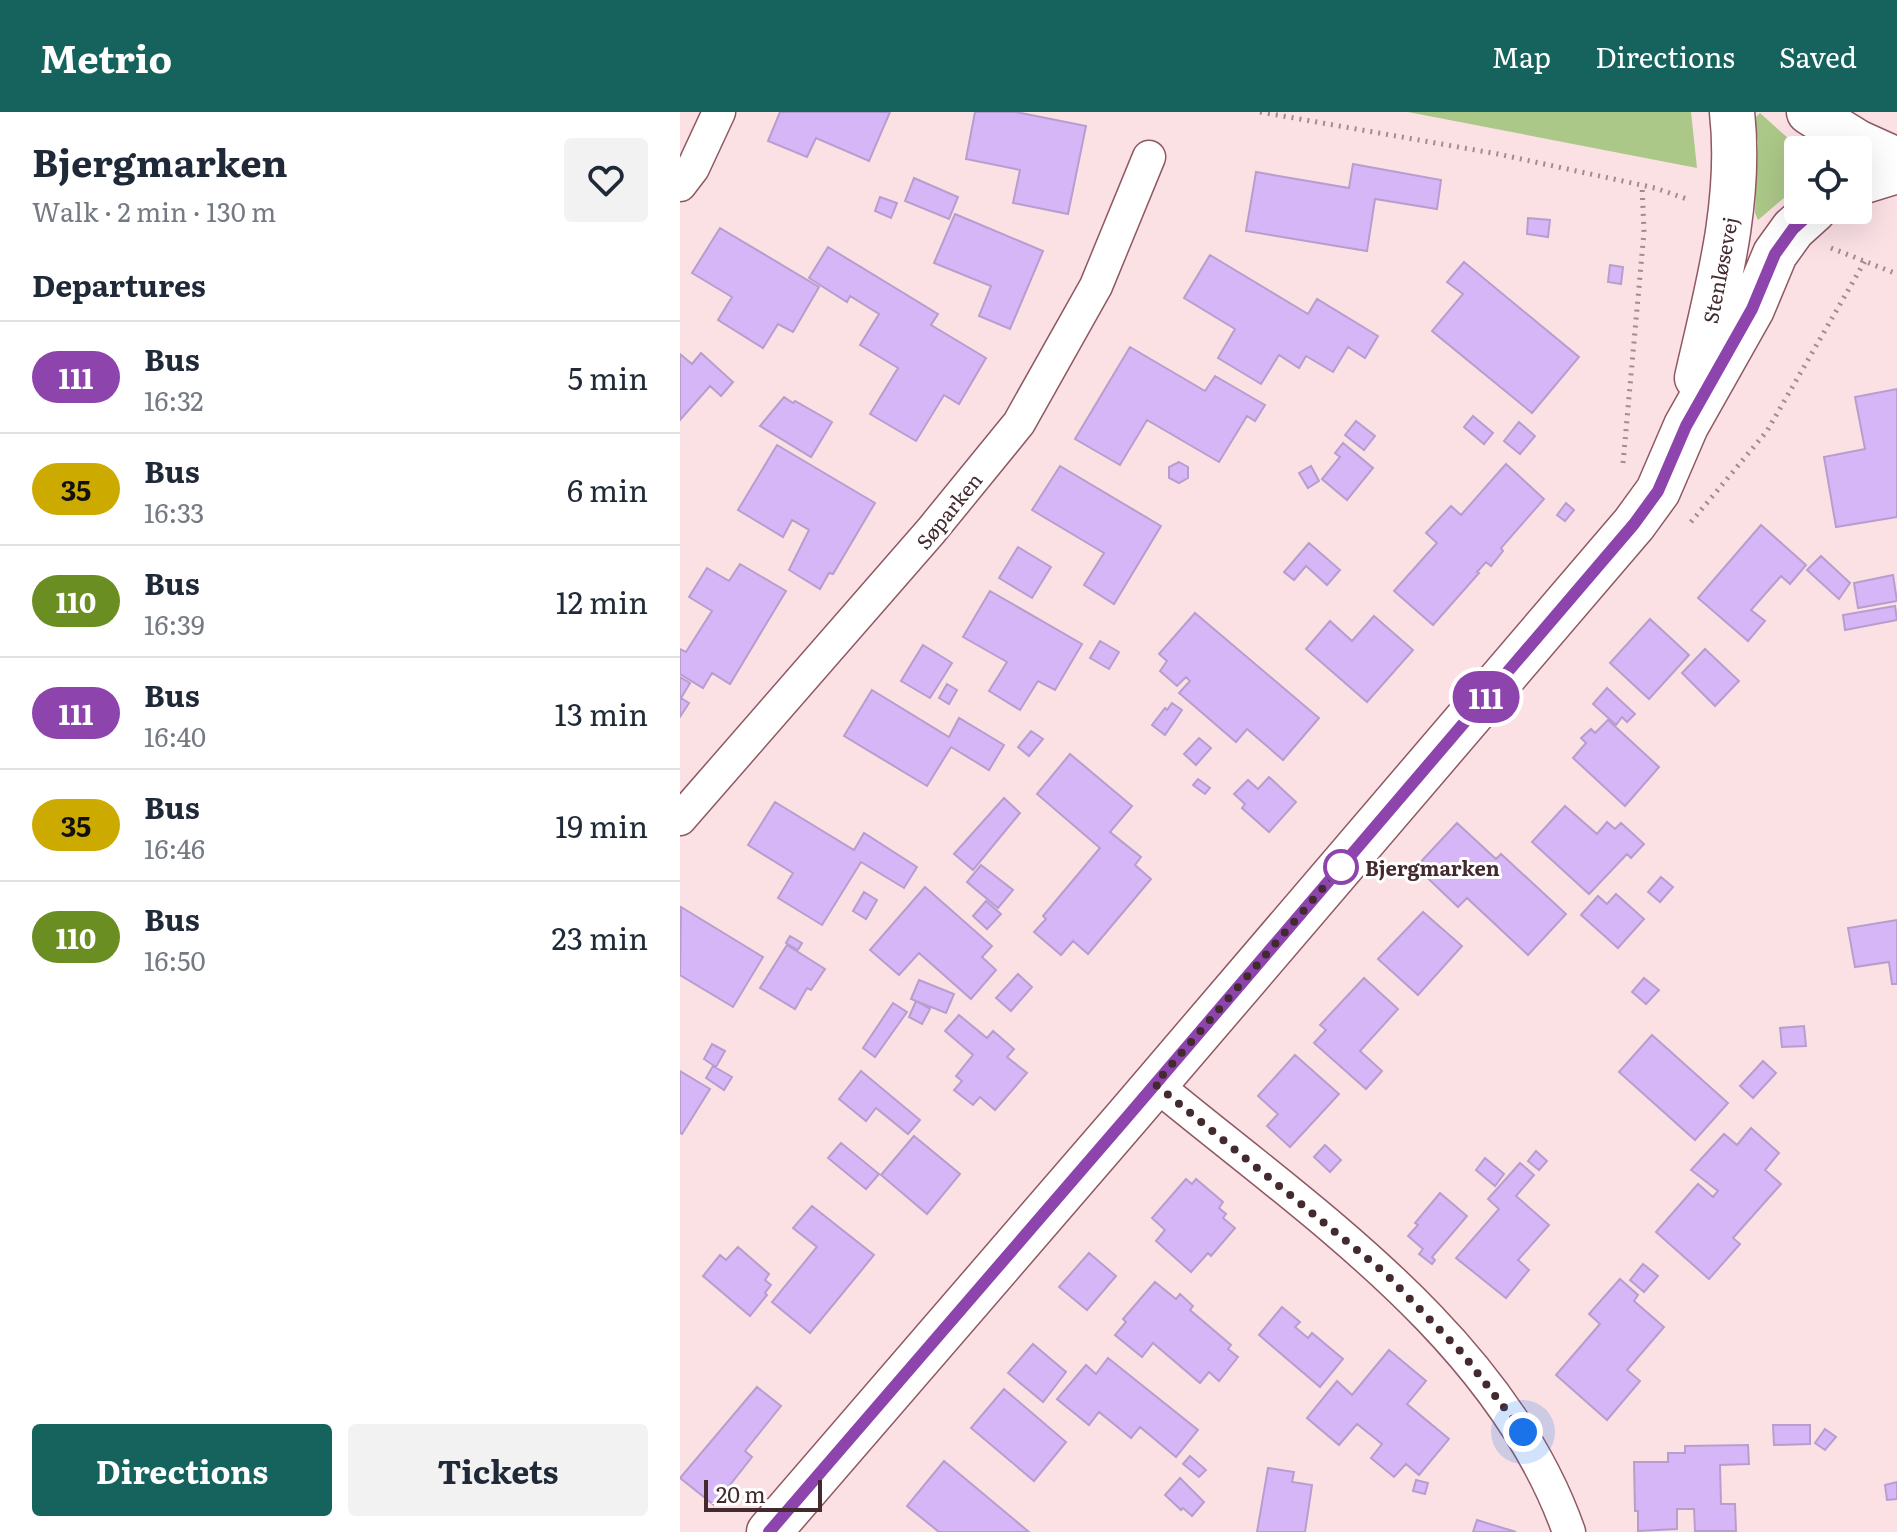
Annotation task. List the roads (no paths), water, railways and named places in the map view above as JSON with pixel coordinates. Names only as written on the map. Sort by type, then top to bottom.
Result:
[{"type":"street","points":[[680,185],[693,168],[719,112]]},
{"type":"street","name":"Stenløsevej","points":[[1686,426],[1727,245],[1734,184],[1732,112]]},
{"type":"street","points":[[1809,112],[1857,142],[1897,160]]},
{"type":"street","name":"Søparken","points":[[680,819],[931,531],[1019,423],[1096,286],[1149,157]]},
{"type":"street","points":[[1872,179],[1897,171]]},
{"type":"street","name":"Stenløsevej","points":[[769,1532],[1634,524],[1658,491],[1686,426],[1752,309],[1775,254],[1793,229],[1820,228]]},
{"type":"street","points":[[1155,1084],[1385,1273],[1462,1353],[1523,1432],[1569,1532]]},
{"type":"place","name":"Bjergmarken","points":[[1341,867]]}]
